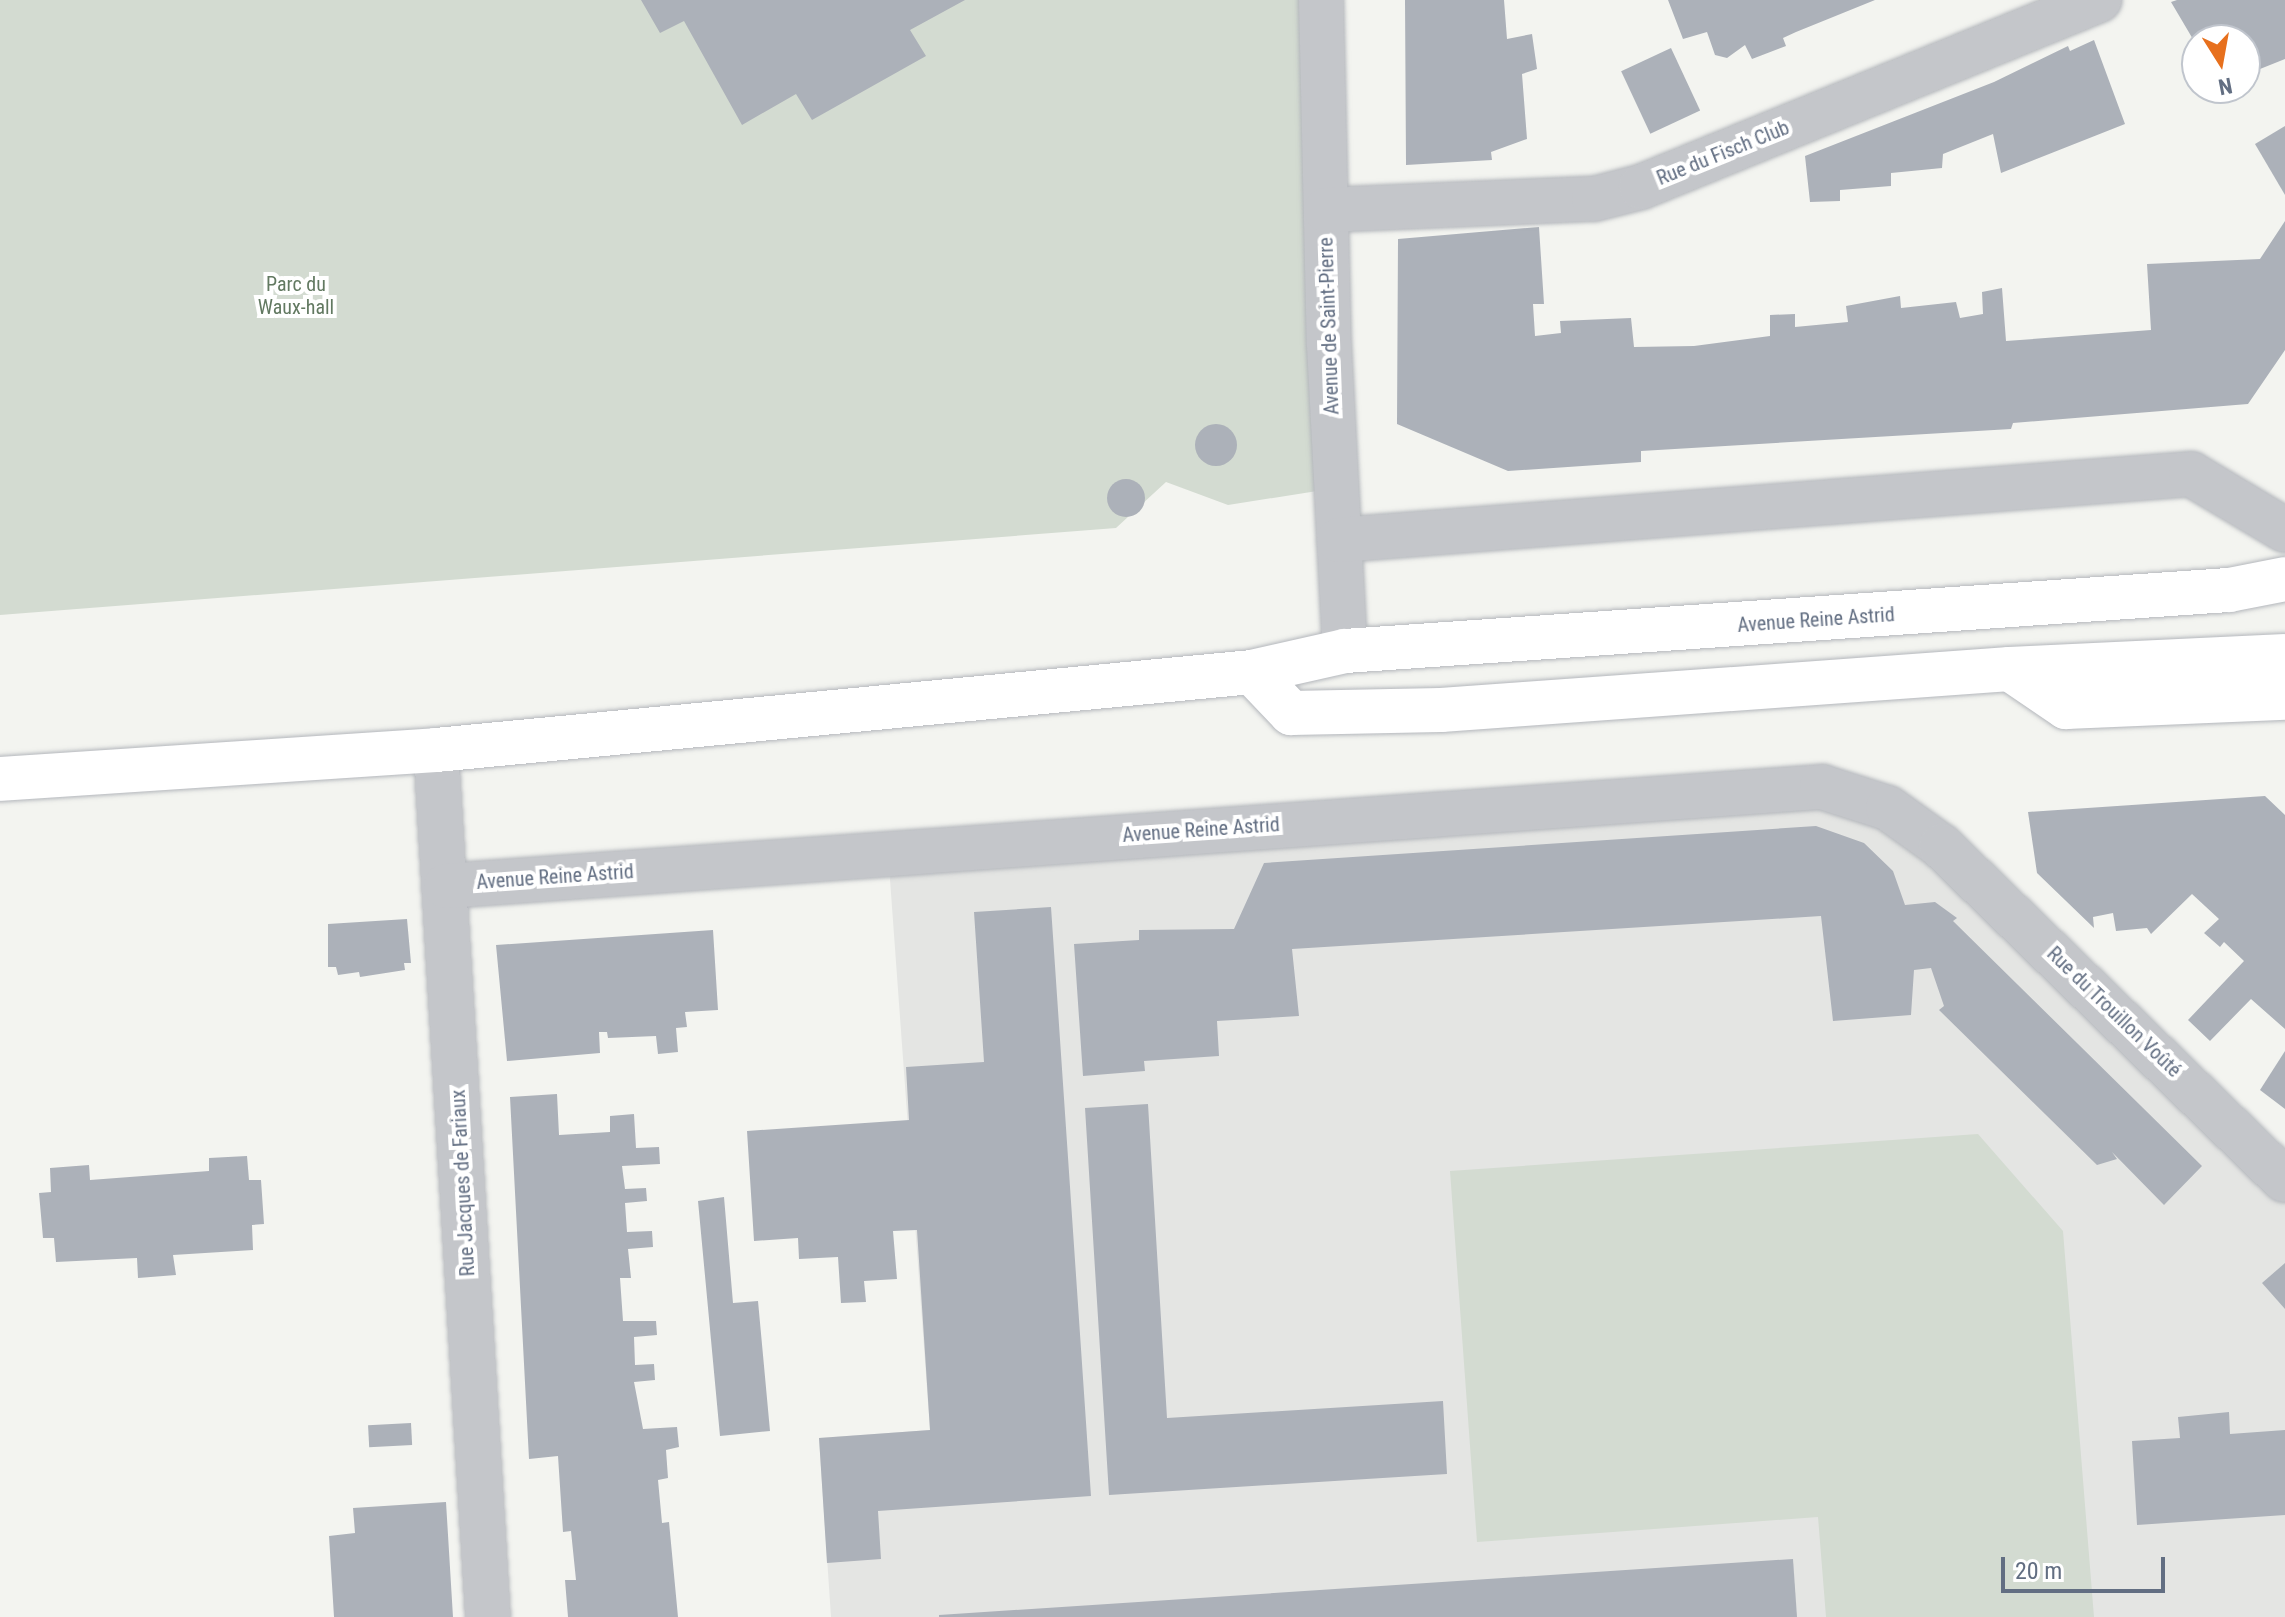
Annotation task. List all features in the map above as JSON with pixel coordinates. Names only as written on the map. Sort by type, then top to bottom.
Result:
[{"type":"main road","name":"Avenue Reine Astrid","points":[[0,779],[436,750],[1252,672],[1345,651],[2229,590],[2285,579]]},
{"type":"main road","points":[[1252,672],[1291,713],[1441,710],[2010,669],[2272,656]]},
{"type":"main road","points":[[2010,669],[2066,707],[2285,698]]},
{"type":"street","name":"Avenue de Saint-Pierre","points":[[1321,0],[1326,210],[1345,651]]},
{"type":"street","name":"Rue du Fisch Club","points":[[1326,210],[1594,199],[1641,187],[2099,0]]},
{"type":"street","points":[[1339,540],[2191,474],[2285,530]]},
{"type":"street","name":"Rue Jacques de Fariaux","points":[[436,750],[488,1617]]},
{"type":"street","name":"Avenue Reine Astrid","points":[[446,886],[1822,787],[1888,808],[1941,846]]},
{"type":"street","name":"Rue du Trouillon Voûté","points":[[1941,846],[2285,1180]]},
{"type":"shaded area","points":[[1822,787],[1888,808],[2285,1180],[2285,1617],[831,1617],[819,1438],[930,1430],[888,852]]},
{"type":"green space","name":"Parc du Waux-hall","points":[[0,0],[1321,0],[1336,488],[1228,505],[1166,482],[1116,528],[0,615]]},
{"type":"green space","points":[[1978,1134],[2063,1231],[2094,1617],[1826,1617],[1818,1517],[1477,1542],[1450,1171]]},
{"type":"building","points":[[641,0],[965,0],[910,30],[926,56],[812,120],[796,94],[742,125],[684,21],[660,33]]},
{"type":"building","points":[[1405,0],[1504,0],[1507,39],[1532,34],[1537,69],[1522,74],[1527,139],[1491,152],[1492,160],[1406,165]]},
{"type":"building","points":[[1668,0],[1875,0],[1783,38],[1786,46],[1752,59],[1745,45],[1727,58],[1715,55],[1707,32],[1683,39]]},
{"type":"building","points":[[2285,0],[2285,59],[2261,69],[2261,24],[2184,24],[2171,2]]},
{"type":"building","points":[[2094,40],[2125,124],[2001,173],[1993,134],[1943,154],[1942,168],[1891,173],[1891,186],[1840,190],[1840,201],[1810,202],[1805,156],[1994,82],[2068,46],[2070,51]]},
{"type":"building","points":[[1671,48],[1700,111],[1650,134],[1621,71]]},
{"type":"building","points":[[2285,126],[2285,195],[2255,144]]},
{"type":"building","points":[[2285,221],[2285,350],[2248,404],[2013,423],[2011,429],[1641,451],[1641,462],[1508,471],[1397,424],[1398,239],[1539,227],[1544,304],[1533,304],[1535,336],[1561,333],[1560,321],[1631,318],[1634,347],[1694,346],[1770,336],[1770,315],[1795,314],[1795,327],[1848,322],[1846,306],[1900,296],[1901,308],[1956,302],[1960,318],[1983,314],[1982,292],[2002,288],[2006,341],[2151,330],[2147,264],[2260,259]]},
{"type":"building","points":[[1216,424],[1231,430],[1237,445],[1231,460],[1216,466],[1201,460],[1195,445],[1201,430]]},
{"type":"building","points":[[1126,479],[1139,485],[1145,498],[1139,511],[1126,517],[1113,511],[1107,498],[1113,485]]},
{"type":"building","points":[[2265,796],[2285,815],[2285,1029],[2251,999],[2210,1041],[2188,1020],[2244,961],[2224,942],[2220,947],[2204,933],[2219,919],[2192,894],[2151,934],[2147,928],[2116,931],[2113,913],[2093,917],[2094,928],[2037,873],[2028,812]]},
{"type":"building","points":[[1816,826],[1864,843],[1893,871],[1905,905],[1935,902],[1957,918],[1953,921],[2202,1166],[2164,1205],[2112,1152],[2117,1159],[2097,1165],[1939,1010],[1944,1006],[1931,968],[1914,970],[1911,1015],[1833,1021],[1821,916],[1292,949],[1299,1016],[1217,1021],[1219,1056],[1144,1061],[1145,1071],[1083,1076],[1074,944],[1139,940],[1139,930],[1234,929],[1264,863]]},
{"type":"building","points":[[1051,907],[1091,1496],[878,1511],[881,1559],[827,1563],[819,1438],[930,1430],[917,1230],[893,1231],[897,1279],[864,1281],[866,1302],[841,1303],[838,1257],[799,1259],[798,1238],[754,1241],[747,1131],[909,1120],[906,1067],[984,1062],[974,912]]},
{"type":"building","points":[[407,919],[411,963],[404,963],[405,970],[360,977],[359,972],[338,975],[336,967],[328,967],[328,924]]},
{"type":"building","points":[[713,930],[718,1010],[685,1012],[687,1027],[676,1028],[678,1052],[658,1054],[656,1036],[608,1038],[607,1032],[599,1032],[600,1053],[507,1061],[496,945]]},
{"type":"building","points":[[2285,1051],[2285,1109],[2260,1090]]},
{"type":"building","points":[[557,1094],[559,1135],[610,1132],[610,1116],[634,1114],[636,1148],[659,1147],[660,1164],[622,1166],[625,1189],[646,1188],[647,1201],[625,1203],[627,1232],[652,1231],[653,1247],[628,1249],[631,1278],[620,1278],[623,1321],[656,1321],[657,1335],[634,1337],[635,1365],[654,1364],[655,1380],[634,1382],[643,1429],[677,1427],[679,1447],[666,1450],[668,1478],[658,1480],[662,1523],[669,1522],[678,1617],[568,1617],[565,1580],[576,1580],[571,1531],[563,1532],[558,1456],[529,1459],[510,1097]]},
{"type":"building","points":[[1148,1104],[1167,1418],[1443,1401],[1447,1474],[1109,1495],[1085,1108]]},
{"type":"building","points":[[247,1156],[249,1180],[261,1180],[264,1224],[252,1225],[253,1250],[173,1255],[176,1275],[138,1278],[137,1258],[56,1262],[54,1238],[43,1238],[39,1193],[51,1192],[50,1168],[89,1165],[90,1180],[209,1171],[209,1158]]},
{"type":"building","points":[[724,1197],[733,1303],[758,1301],[770,1431],[720,1436],[698,1201]]},
{"type":"building","points":[[2285,1263],[2285,1309],[2262,1283]]},
{"type":"building","points":[[2229,1412],[2230,1434],[2285,1430],[2285,1515],[2137,1525],[2132,1441],[2180,1438],[2178,1417]]},
{"type":"building","points":[[411,1423],[412,1445],[369,1447],[368,1425]]},
{"type":"building","points":[[446,1502],[453,1617],[334,1617],[329,1536],[355,1533],[353,1508]]},
{"type":"building","points":[[1793,1559],[1797,1617],[939,1617],[939,1615]]}]
